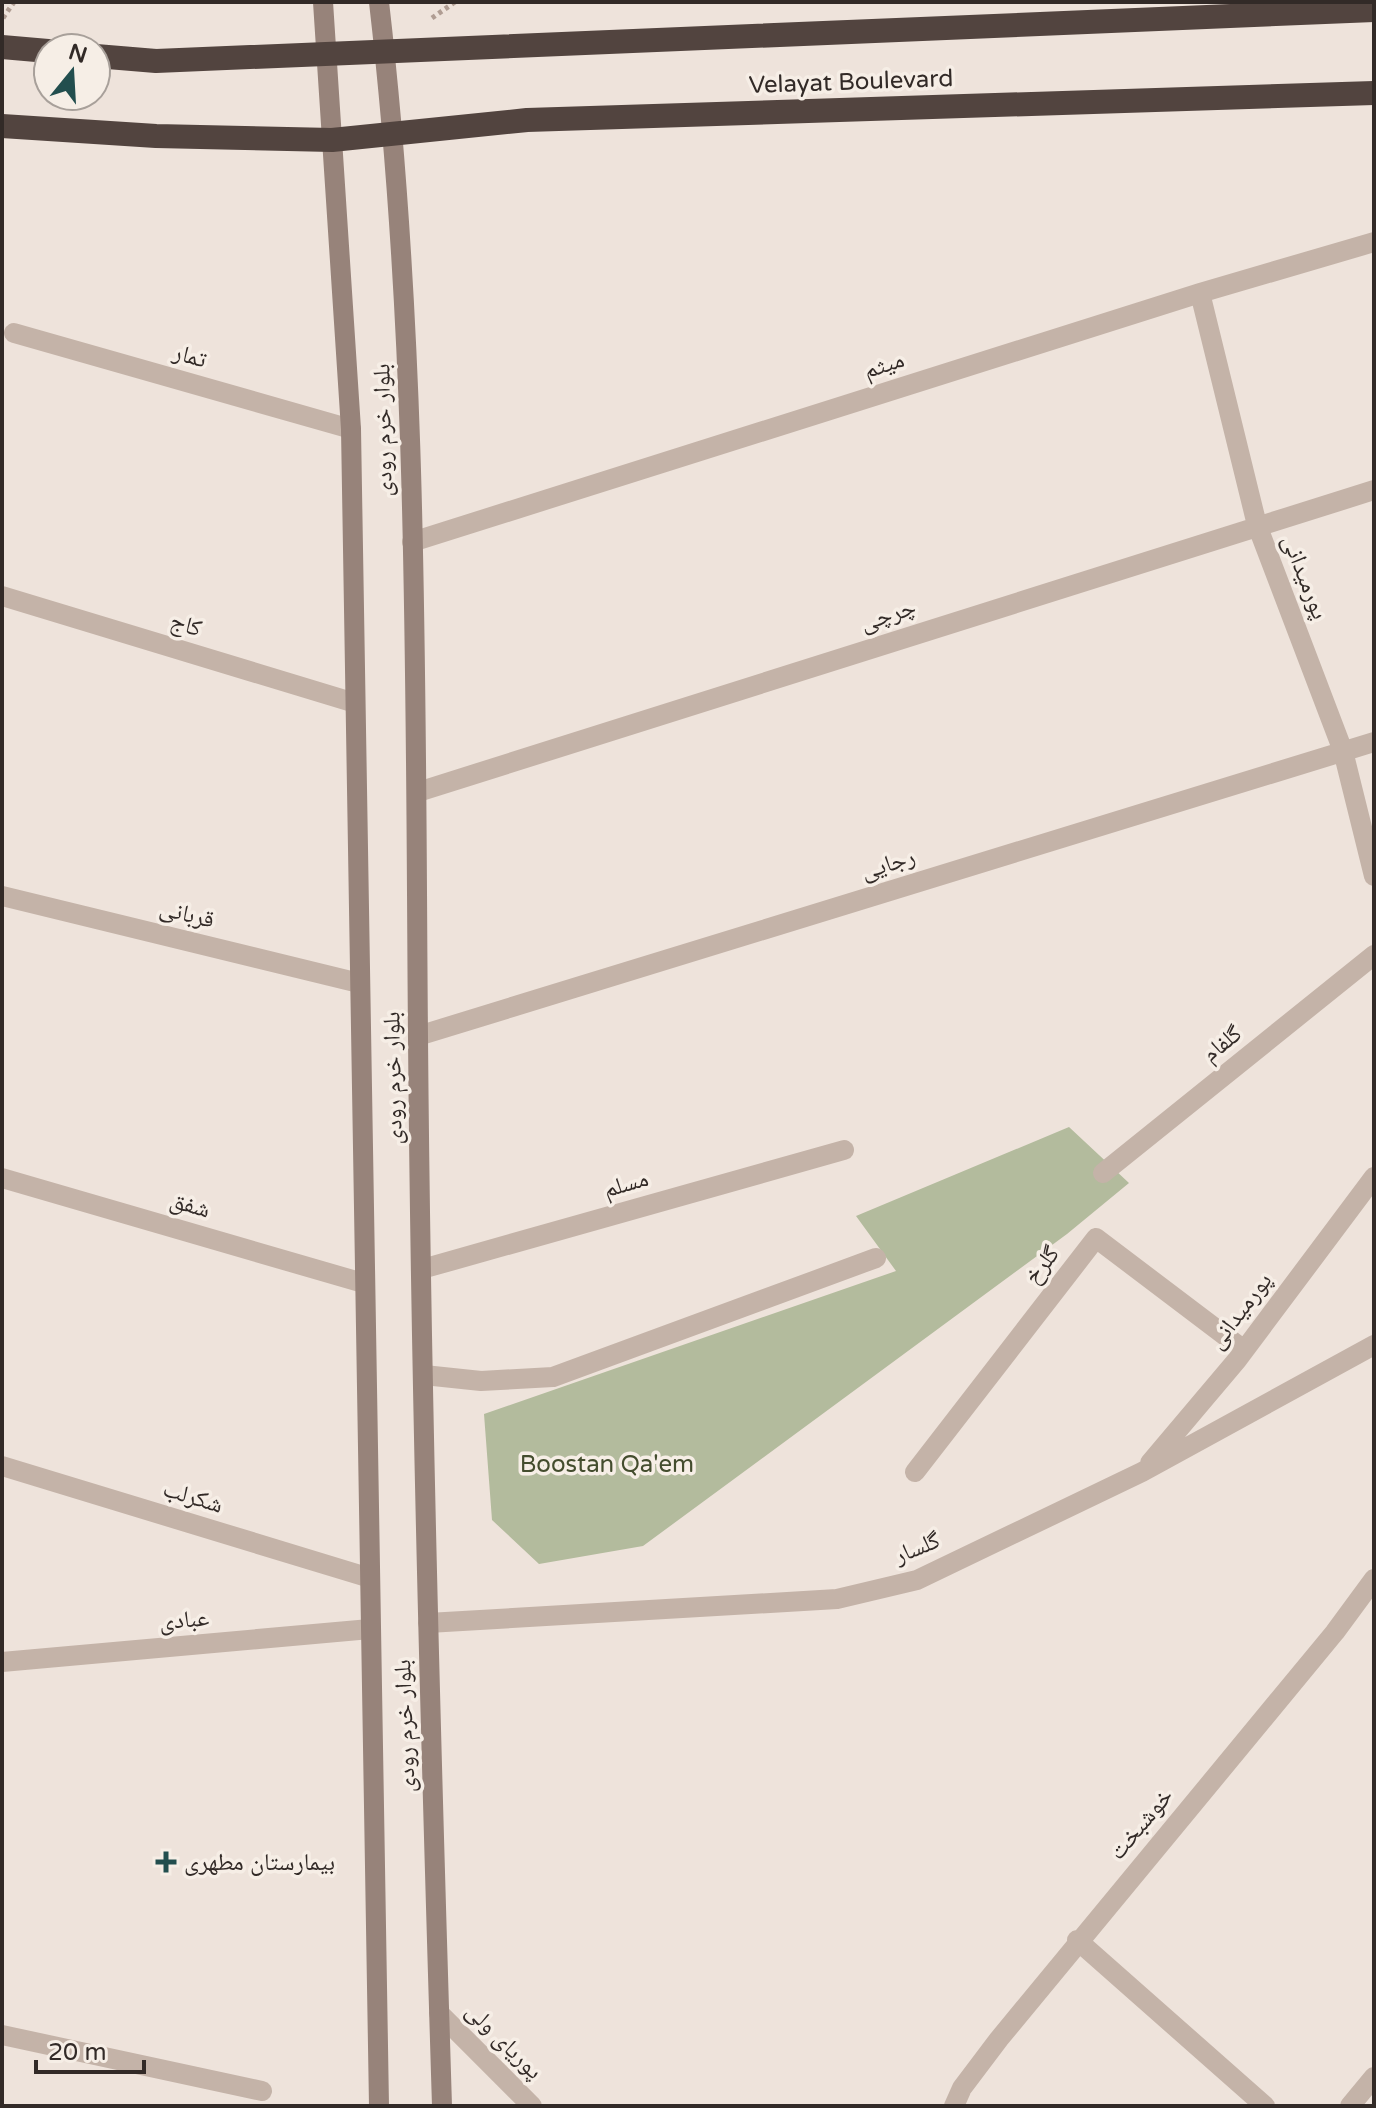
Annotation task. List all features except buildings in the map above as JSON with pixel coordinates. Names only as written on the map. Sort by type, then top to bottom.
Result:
[{"type":"highway","points":[[112,57],[156,61],[385,49],[1374,10]]},
{"type":"highway","points":[[2,47],[32,50]]},
{"type":"highway","name":"Velayat Boulevard","points":[[2,126],[156,136],[332,140],[527,120],[1374,93]]},
{"type":"main road","name":"بلوار خرم رودی","points":[[323,2],[351,429],[379,2106]]},
{"type":"main road","name":"بلوار خرم رودی","points":[[379,2],[406,287],[418,792],[418,1036],[428,1623],[442,2106]]},
{"type":"street","name":"میثم","points":[[412,542],[1200,293],[1374,242]]},
{"type":"street","name":"پورمیدانی","points":[[1200,293],[1257,525],[1343,751],[1374,876]]},
{"type":"street","name":"تمار","points":[[14,333],[351,429]]},
{"type":"street","name":"چرچی","points":[[418,792],[1374,490]]},
{"type":"street","name":"کاج","points":[[2,596],[355,703]]},
{"type":"street","name":"رجایی","points":[[418,1036],[1374,742]]},
{"type":"street","name":"قربانی","points":[[2,896],[359,983]]},
{"type":"street","name":"گلفام","points":[[1103,1173],[1374,955]]},
{"type":"street","name":"مسلم","points":[[422,1269],[844,1150]]},
{"type":"street","name":"پورمیدانی","points":[[1142,1472],[1244,1350],[1374,1177]]},
{"type":"street","name":"شفق","points":[[2,1178],[363,1283]]},
{"type":"street","name":"گلرخ","points":[[915,1472],[1096,1238],[1244,1350]]},
{"type":"street","points":[[424,1375],[481,1381],[553,1377],[876,1258]]},
{"type":"street","name":"گلسار","points":[[428,1623],[837,1599],[917,1580],[1142,1472],[1374,1345]]},
{"type":"street","name":"شکرلب","points":[[2,1466],[370,1578]]},
{"type":"street","name":"خوشبخت","points":[[954,2106],[978,2065],[1077,1940],[1335,1632],[1374,1579]]},
{"type":"street","name":"عبادی","points":[[2,1662],[370,1629]]},
{"type":"street","points":[[1077,1940],[1265,2106]]},
{"type":"street","name":"پوریای ولی","points":[[439,2013],[532,2106]]},
{"type":"street","points":[[2,2035],[262,2091]]},
{"type":"street","points":[[1350,2106],[1374,2077]]},
{"type":"path","points":[[2,20],[14,2]]},
{"type":"green space","name":"Boostan Qa'em","points":[[1069,1127],[1129,1183],[1067,1234],[643,1546],[539,1564],[492,1520],[484,1414],[896,1271],[856,1216]]},
{"type":"place","name":"بیمارستان مطهری","points":[[166,1862]]}]
